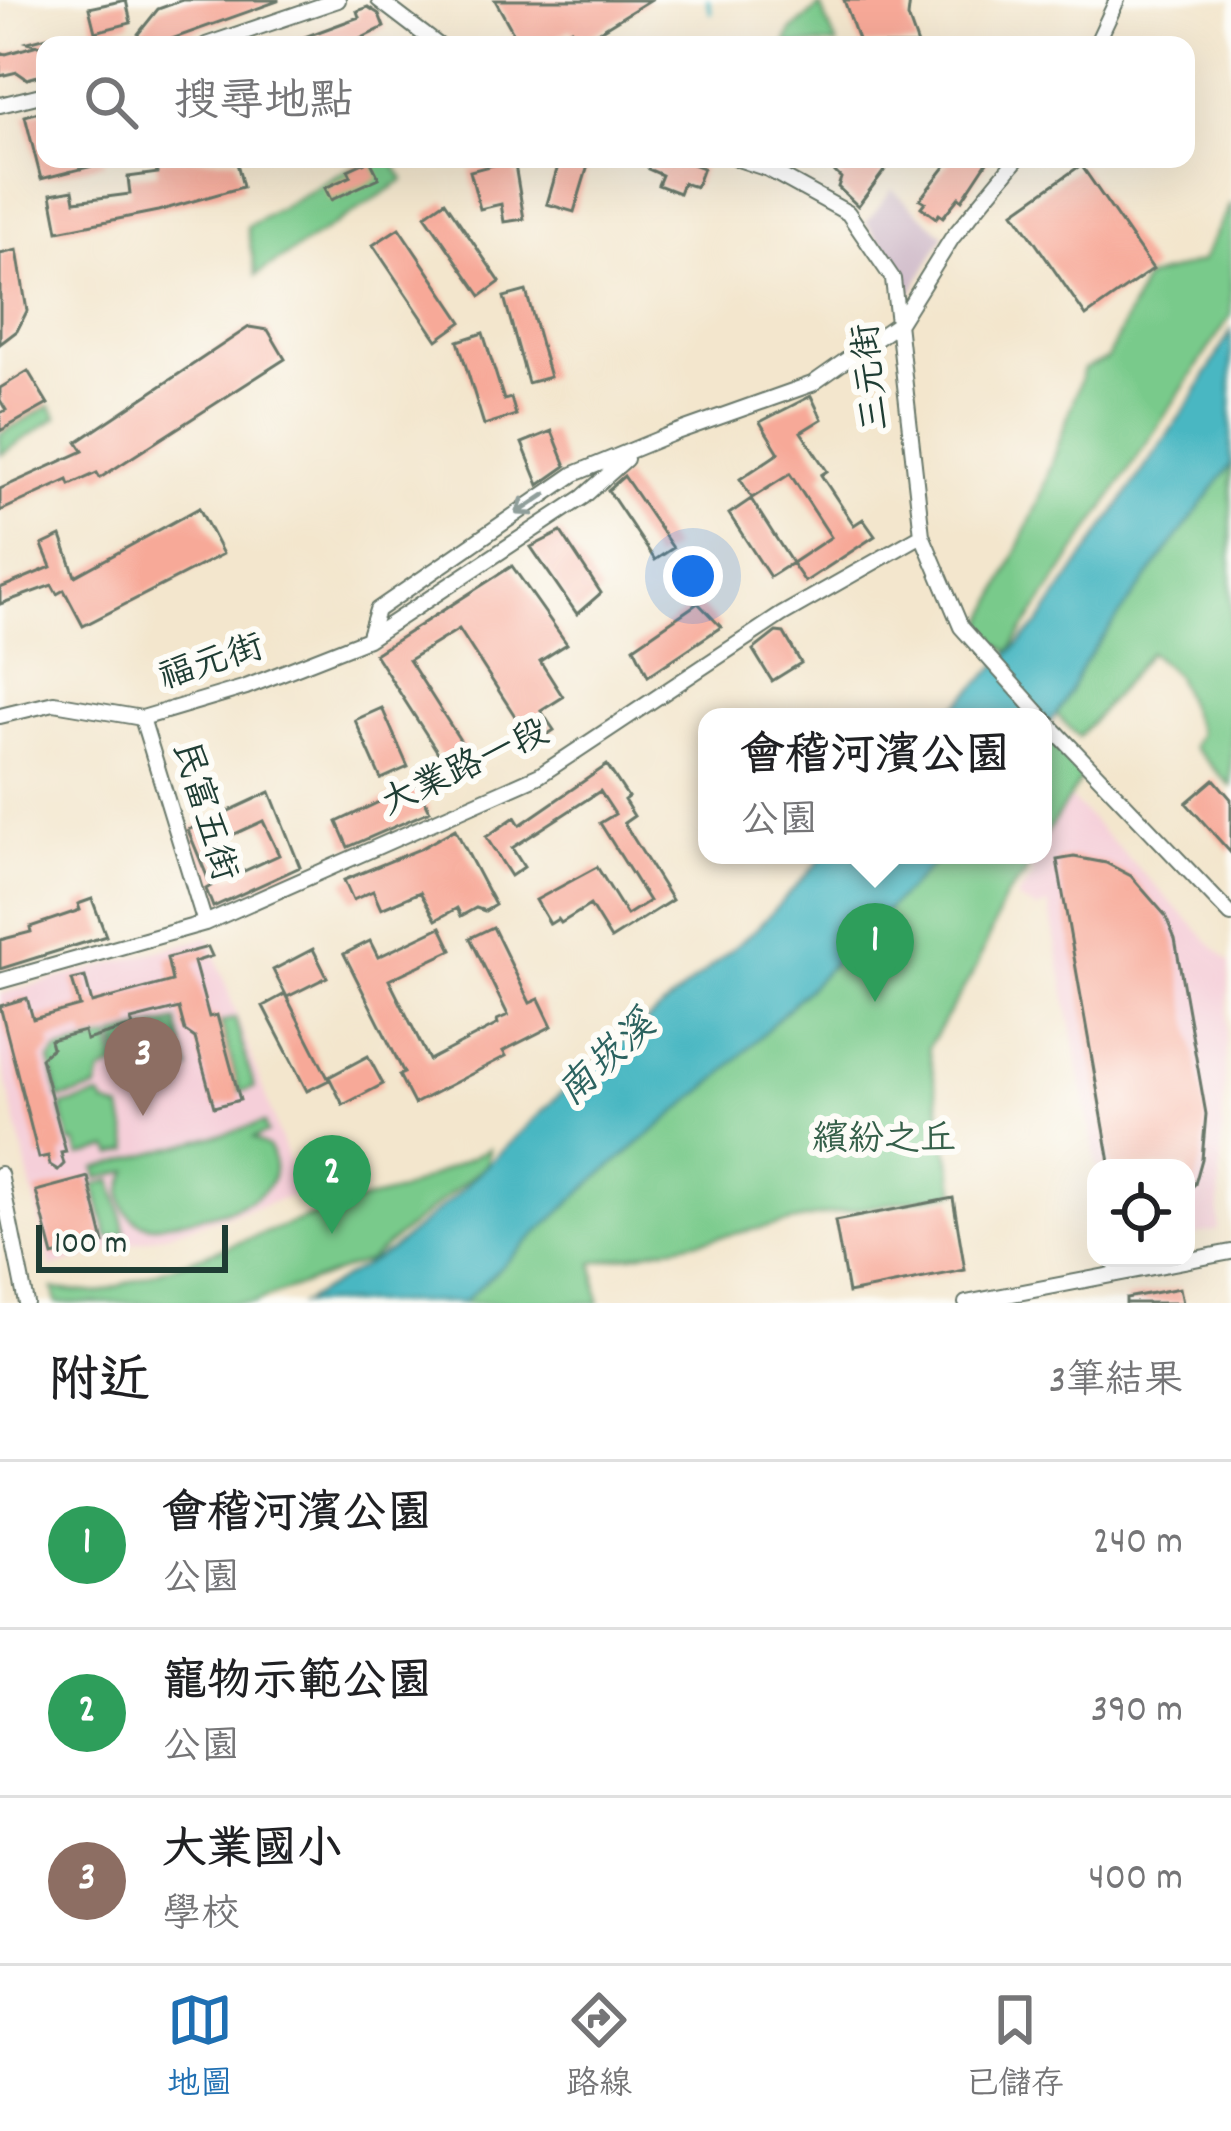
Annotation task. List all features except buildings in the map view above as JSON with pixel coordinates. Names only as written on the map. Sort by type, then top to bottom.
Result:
[{"type":"street","points":[[232,36],[338,0]]},
{"type":"street","points":[[379,0],[425,36]]},
{"type":"street","points":[[1100,36],[1117,0]]},
{"type":"street","points":[[0,105],[36,96]]},
{"type":"street","name":"三元街","points":[[765,168],[848,213],[893,279],[922,536],[961,627],[1035,708]]},
{"type":"street","points":[[899,323],[952,238],[1010,168]]},
{"type":"street","name":"福元街","points":[[368,639],[377,610],[574,474],[812,384],[899,323]]},
{"type":"street","name":"福元街","points":[[0,716],[54,703],[142,718],[246,688],[368,639],[583,496],[634,451]]},
{"type":"street","name":"大業路一段","points":[[0,981],[205,923],[540,775],[781,615],[922,536]]},
{"type":"street","name":"民富五街","points":[[142,718],[205,923]]},
{"type":"street","points":[[1052,726],[1231,916]]},
{"type":"street","points":[[0,1174],[26,1303]]},
{"type":"street","points":[[966,1303],[1231,1252]]},
{"type":"shaded area","points":[[892,189],[944,235],[906,303],[904,275],[866,223]]},
{"type":"shaded area","points":[[1069,797],[1230,963],[1218,1230],[1195,1235],[1195,1159],[1095,1159],[1049,905],[1037,909],[1016,899],[1034,875],[1028,864],[1052,864],[1052,824]]},
{"type":"shaded area","points":[[209,937],[300,1194],[51,1268],[0,1056],[0,994]]},
{"type":"green space","points":[[820,6],[833,36],[789,36]]},
{"type":"green space","points":[[350,168],[397,168],[404,180],[256,275],[247,227]]},
{"type":"green space","points":[[1231,203],[1231,315],[1009,652],[981,631],[1039,501],[1084,369],[1107,359],[1145,279],[1202,261]]},
{"type":"green space","points":[[50,406],[57,417],[0,455],[0,434]]},
{"type":"green space","points":[[1231,465],[1231,786],[1193,747],[1199,733],[1176,676],[1150,652],[1079,737],[1056,714],[1130,596]]},
{"type":"green space","points":[[1052,743],[1084,774],[1052,825]]},
{"type":"green space","name":"繽紛之丘","points":[[933,864],[1029,864],[1005,897],[977,966],[928,1047],[956,1192],[593,1263],[599,1303],[461,1303],[596,1179],[718,1078]]},
{"type":"green space","points":[[235,1018],[254,1088],[240,1092],[221,1022]]},
{"type":"green space","points":[[177,1021],[189,1069],[143,1080],[135,1069],[120,1065],[114,1036]]},
{"type":"green space","points":[[110,1038],[116,1066],[101,1073],[97,1089],[59,1099],[50,1060],[58,1051]]},
{"type":"green space","points":[[100,1096],[105,1104],[122,1110],[130,1150],[113,1155],[110,1148],[80,1156],[76,1142],[70,1143],[61,1106]]},
{"type":"green space","points":[[264,1123],[267,1133],[253,1138],[269,1148],[274,1168],[269,1185],[236,1206],[152,1226],[134,1219],[124,1206],[122,1189],[129,1171],[98,1178],[96,1168]]},
{"type":"green space","points":[[489,1149],[487,1164],[369,1260],[253,1303],[56,1303],[53,1289],[99,1293],[337,1207],[400,1191]]},
{"type":"green space","points":[[112,1180],[126,1233],[108,1238],[94,1185]]},
{"type":"water","points":[[1231,331],[1231,465],[1084,663],[1052,720],[1052,708],[954,708],[1038,625],[1194,396]]},
{"type":"water","name":"南崁溪","points":[[817,864],[933,864],[718,1078],[596,1179],[463,1302],[302,1303],[393,1248],[454,1197],[559,1095],[757,928]]},
{"type":"waterway","points":[[708,0],[711,12]]},
{"type":"place","name":"會稽河濱公園","points":[[875,1002]]},
{"type":"place","name":"大業國小","points":[[143,1116]]},
{"type":"place","name":"寵物示範公園","points":[[332,1234]]}]
